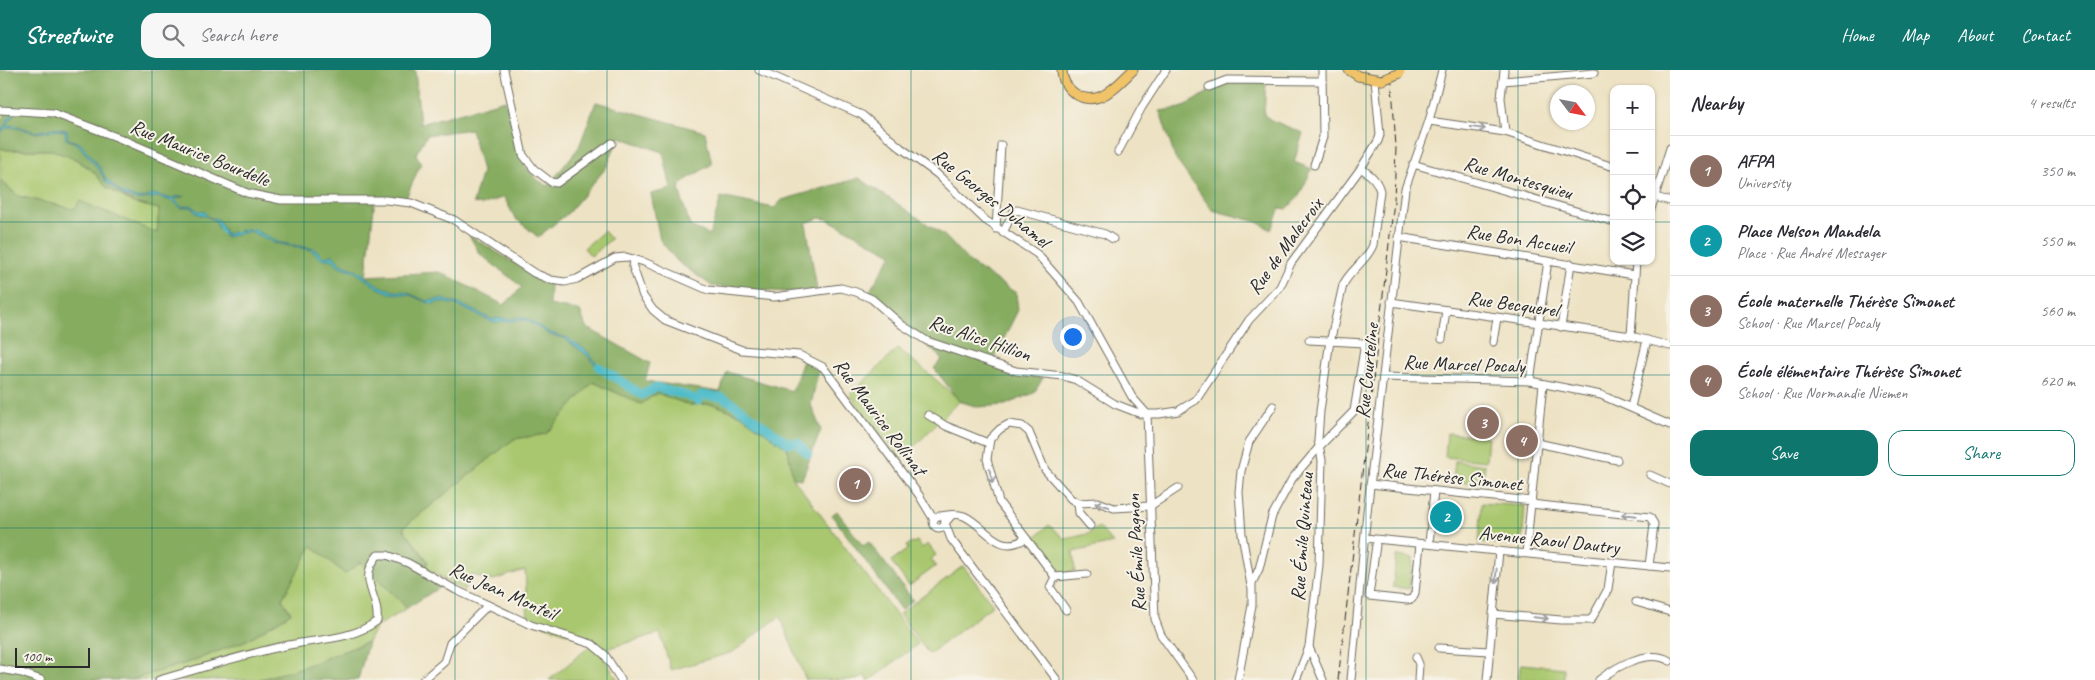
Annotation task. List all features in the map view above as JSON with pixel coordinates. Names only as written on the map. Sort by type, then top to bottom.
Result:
[{"type":"main road","points":[[1062,70],[1063,78],[1069,89],[1077,95],[1091,99],[1106,95],[1133,70]]},
{"type":"main road","points":[[1349,70],[1358,76],[1378,80],[1403,72]]},
{"type":"street","points":[[504,70],[523,156],[534,169],[551,182],[557,183],[612,143]]},
{"type":"street","name":"Rue Georges Duhamel","points":[[759,70],[862,115],[901,148],[937,174],[1000,231],[1037,254],[1079,302],[1132,397],[1147,414]]},
{"type":"street","points":[[1118,152],[1142,107],[1166,70]]},
{"type":"street","points":[[1314,165],[1323,137],[1322,70]]},
{"type":"street","name":"Rue Courteline","points":[[1350,680],[1370,484],[1405,189],[1430,121],[1442,70]]},
{"type":"street","points":[[1504,70],[1501,98],[1505,132]]},
{"type":"street","points":[[1503,81],[1594,73]]},
{"type":"street","points":[[1209,87],[1227,80],[1322,81]]},
{"type":"street","name":"Rue de Malecroix","points":[[1147,414],[1178,411],[1196,400],[1249,320],[1280,287],[1290,263],[1361,168],[1380,135],[1378,80]]},
{"type":"street","name":"Rue Maurice Bourdelle","points":[[0,110],[53,113],[119,138],[247,193],[263,198],[281,200],[386,200],[411,203],[454,220],[534,273],[552,280],[565,282],[578,279],[615,258],[634,260]]},
{"type":"street","points":[[1430,121],[1505,132],[1610,166]]},
{"type":"street","points":[[1000,231],[1001,145]]},
{"type":"street","points":[[1670,148],[1655,197],[1670,201]]},
{"type":"street","name":"Rue Montesquieu","points":[[1413,164],[1610,221]]},
{"type":"street","points":[[1252,588],[1260,566],[1267,531],[1277,504],[1292,479],[1319,447],[1320,411],[1330,341],[1343,285],[1371,252],[1374,245],[1380,191],[1378,183],[1361,168]]},
{"type":"street","points":[[1655,180],[1659,181]]},
{"type":"street","points":[[1000,231],[1013,212],[1017,210],[1105,234],[1113,239]]},
{"type":"street","name":"Rue Bon Accueil","points":[[1398,237],[1634,275]]},
{"type":"street","name":"Rue Alice Hillion","points":[[634,260],[644,262],[689,283],[715,291],[774,297],[841,288],[856,292],[872,298],[902,325],[926,341],[1016,371],[1063,376],[1076,380],[1114,404],[1147,414]]},
{"type":"street","name":"Rue Maurice Rollinat","points":[[634,260],[633,267],[643,296],[653,310],[665,320],[742,350],[799,356],[823,367],[928,508],[939,519]]},
{"type":"street","points":[[1530,381],[1548,261]]},
{"type":"street","points":[[1561,327],[1571,264]]},
{"type":"street","points":[[1631,336],[1635,265]]},
{"type":"street","name":"Rue Becquerel","points":[[1391,302],[1631,336],[1670,346]]},
{"type":"street","points":[[1442,339],[1446,310]]},
{"type":"street","points":[[1493,342],[1497,318]]},
{"type":"street","points":[[1309,340],[1330,341]]},
{"type":"street","points":[[1632,407],[1647,340]]},
{"type":"street","name":"Rue Émile Quinteau","points":[[1296,680],[1309,647],[1321,544],[1322,460],[1319,447],[1355,408],[1365,343],[1330,341]]},
{"type":"street","name":"Rue Marcel Pocaly","points":[[1383,377],[1530,381],[1601,395],[1670,425]]},
{"type":"street","points":[[1526,554],[1543,384]]},
{"type":"street","points":[[1238,680],[1252,605],[1252,588],[1242,534],[1241,472],[1249,442],[1273,406]]},
{"type":"street","name":"Rue Émile Pagnon","points":[[1147,414],[1155,619],[1161,636],[1193,680]]},
{"type":"street","points":[[928,415],[946,426],[988,443]]},
{"type":"street","points":[[1055,577],[1000,502],[990,475],[987,459],[988,443],[992,436],[1004,426],[1014,424],[1022,426],[1032,436],[1045,470],[1071,499],[1078,503],[1098,502],[1114,508],[1150,506],[1178,488]]},
{"type":"street","points":[[1537,444],[1617,460]]},
{"type":"street","points":[[1650,475],[1670,484]]},
{"type":"street","name":"Rue Thérèse Simonet","points":[[1370,484],[1650,517],[1654,524],[1649,563]]},
{"type":"street","points":[[1429,544],[1432,491]]},
{"type":"street","points":[[1078,503],[1079,513],[1090,526]]},
{"type":"street","points":[[939,519],[953,514],[965,517],[986,534],[1000,542],[1016,543],[1026,538]]},
{"type":"street","points":[[939,519],[942,527],[938,528],[951,539]]},
{"type":"street","points":[[939,519],[951,539],[1057,680]]},
{"type":"street","name":"Avenue Raoul Dautry","points":[[1365,538],[1612,562],[1649,563],[1670,568]]},
{"type":"street","points":[[1376,545],[1369,596],[1407,600],[1412,599],[1416,593],[1420,544]]},
{"type":"street","points":[[1486,680],[1499,551]]},
{"type":"street","name":"Rue Jean Monteil","points":[[159,680],[290,645],[323,640],[369,627],[377,621],[378,613],[367,576],[369,567],[378,555],[387,555],[408,563],[456,590],[532,625],[592,644],[605,655],[621,680]]},
{"type":"street","points":[[1493,614],[1561,620],[1591,620],[1608,589],[1612,562]]},
{"type":"street","points":[[1248,564],[1253,570],[1260,566]]},
{"type":"street","points":[[1055,577],[1087,574]]},
{"type":"street","points":[[1055,577],[1050,587],[1066,610]]},
{"type":"street","points":[[1636,602],[1670,612]]},
{"type":"street","points":[[423,680],[444,662],[450,643],[488,605]]},
{"type":"street","points":[[1309,647],[1323,680]]},
{"type":"street","points":[[1439,648],[1489,651]]},
{"type":"street","points":[[1599,680],[1608,673],[1648,656],[1660,656],[1670,661]]},
{"type":"street","points":[[1416,657],[1419,664],[1418,680]]},
{"type":"street","points":[[0,669],[22,673],[41,680]]},
{"type":"green space","points":[[0,70],[415,70],[420,124],[505,100],[525,166],[536,179],[548,186],[579,147],[596,102],[705,132],[712,164],[681,183],[679,189],[690,226],[710,235],[721,197],[774,208],[782,200],[859,178],[945,236],[970,263],[1016,293],[1018,310],[991,365],[1020,375],[1043,378],[1034,393],[1005,405],[978,407],[959,401],[934,368],[942,359],[869,292],[892,254],[827,219],[819,218],[806,223],[817,290],[786,292],[712,286],[678,262],[660,240],[651,194],[671,189],[663,152],[619,137],[606,168],[568,213],[538,237],[515,218],[504,197],[482,205],[473,203],[482,171],[471,129],[427,135],[416,154],[421,163],[406,198],[375,198],[366,276],[440,272],[504,305],[522,287],[480,254],[469,235],[550,285],[549,305],[580,311],[586,327],[650,363],[645,381],[720,392],[727,372],[792,391],[803,361],[819,368],[811,405],[821,430],[802,479],[793,478],[788,449],[741,415],[713,404],[689,405],[657,393],[641,404],[593,382],[546,434],[514,439],[403,528],[428,562],[422,574],[440,587],[407,608],[361,562],[345,574],[312,546],[282,599],[291,613],[247,640],[193,661],[130,680],[0,680],[0,180],[18,196],[74,209],[80,201],[157,233],[159,209],[134,203],[106,187],[93,171],[77,160],[52,150],[8,150],[0,148],[0,119],[4,117],[2,105],[0,105]]},
{"type":"green space","points":[[1224,83],[1266,83],[1264,115],[1271,120],[1303,133],[1294,162],[1312,169],[1299,196],[1287,209],[1280,208],[1271,230],[1258,222],[1212,210],[1175,158],[1160,111],[1181,108]]},
{"type":"green space","points":[[0,148],[8,150],[52,150],[77,160],[93,171],[106,187],[133,203],[159,209],[157,234],[18,196],[0,180]]},
{"type":"green space","points":[[604,231],[611,239],[591,256],[584,248]]},
{"type":"green space","points":[[898,348],[960,400],[900,461],[850,395]]},
{"type":"green space","points":[[593,382],[641,404],[657,393],[689,405],[713,404],[741,415],[788,449],[793,478],[918,644],[870,680],[867,680],[864,675],[857,680],[806,680],[780,616],[733,652],[671,670],[660,633],[599,651],[618,680],[549,680],[595,642],[528,620],[525,570],[490,581],[474,575],[467,576],[464,591],[425,568],[428,561],[403,528],[514,439],[546,434]]},
{"type":"green space","points":[[1447,433],[1488,437],[1486,461],[1445,457]]},
{"type":"green space","points":[[1455,461],[1485,465],[1482,484],[1453,481]]},
{"type":"green space","points":[[1482,503],[1525,506],[1522,545],[1479,542]]},
{"type":"green space","points":[[837,511],[863,546],[869,542],[913,600],[901,610],[832,515]]},
{"type":"green space","points":[[1049,525],[1065,539],[1088,534],[1099,527],[1113,543],[1073,552],[1075,571],[1063,573],[1057,569],[1033,539]]},
{"type":"green space","points":[[917,541],[922,548],[928,544],[936,555],[931,559],[936,566],[909,586],[891,561],[908,549],[906,546]]},
{"type":"green space","points":[[312,545],[345,574],[360,562],[407,608],[376,627],[368,642],[300,668],[257,680],[130,680],[193,661],[247,640],[291,613],[282,599]]},
{"type":"green space","points":[[1396,556],[1413,558],[1409,589],[1393,587]]},
{"type":"green space","points":[[963,566],[993,605],[929,654],[899,614]]},
{"type":"green space","points":[[368,642],[358,680],[257,680],[300,668]]},
{"type":"green space","points":[[1521,664],[1564,668],[1564,680],[1518,680]]},
{"type":"water","points":[[12,113],[14,114],[6,126],[14,125],[36,132],[53,128],[67,130],[68,139],[80,143],[101,169],[105,178],[120,192],[136,198],[145,198],[153,194],[168,198],[185,196],[174,199],[182,207],[191,205],[198,211],[205,212],[208,217],[218,219],[226,234],[247,229],[255,230],[276,242],[315,249],[324,257],[333,255],[340,264],[357,270],[378,285],[393,291],[406,292],[426,301],[441,299],[462,305],[491,319],[526,318],[550,333],[568,338],[587,351],[599,367],[587,355],[564,338],[550,335],[526,320],[493,322],[456,305],[440,302],[431,304],[410,295],[390,293],[378,288],[354,271],[339,266],[332,259],[321,259],[312,250],[274,243],[250,231],[226,237],[219,230],[215,220],[196,213],[192,207],[181,208],[173,201],[156,197],[137,200],[124,196],[106,182],[98,168],[78,144],[66,139],[65,131],[54,130],[38,133],[12,127],[6,128],[0,133]]},
{"type":"waterway","points":[[599,367],[642,395],[656,387],[699,401],[701,395],[721,397],[731,402],[788,443],[797,442],[808,454]]},
{"type":"railway","points":[[1338,680],[1394,201],[1396,147],[1391,70]]},
{"type":"place","name":"École maternelle Thérèse Simonet","points":[[1483,423]]},
{"type":"place","name":"École élémentaire Thérèse Simonet","points":[[1522,441]]},
{"type":"place","name":"AFPA","points":[[855,484]]},
{"type":"place","name":"Place Nelson Mandela","points":[[1446,517]]}]
